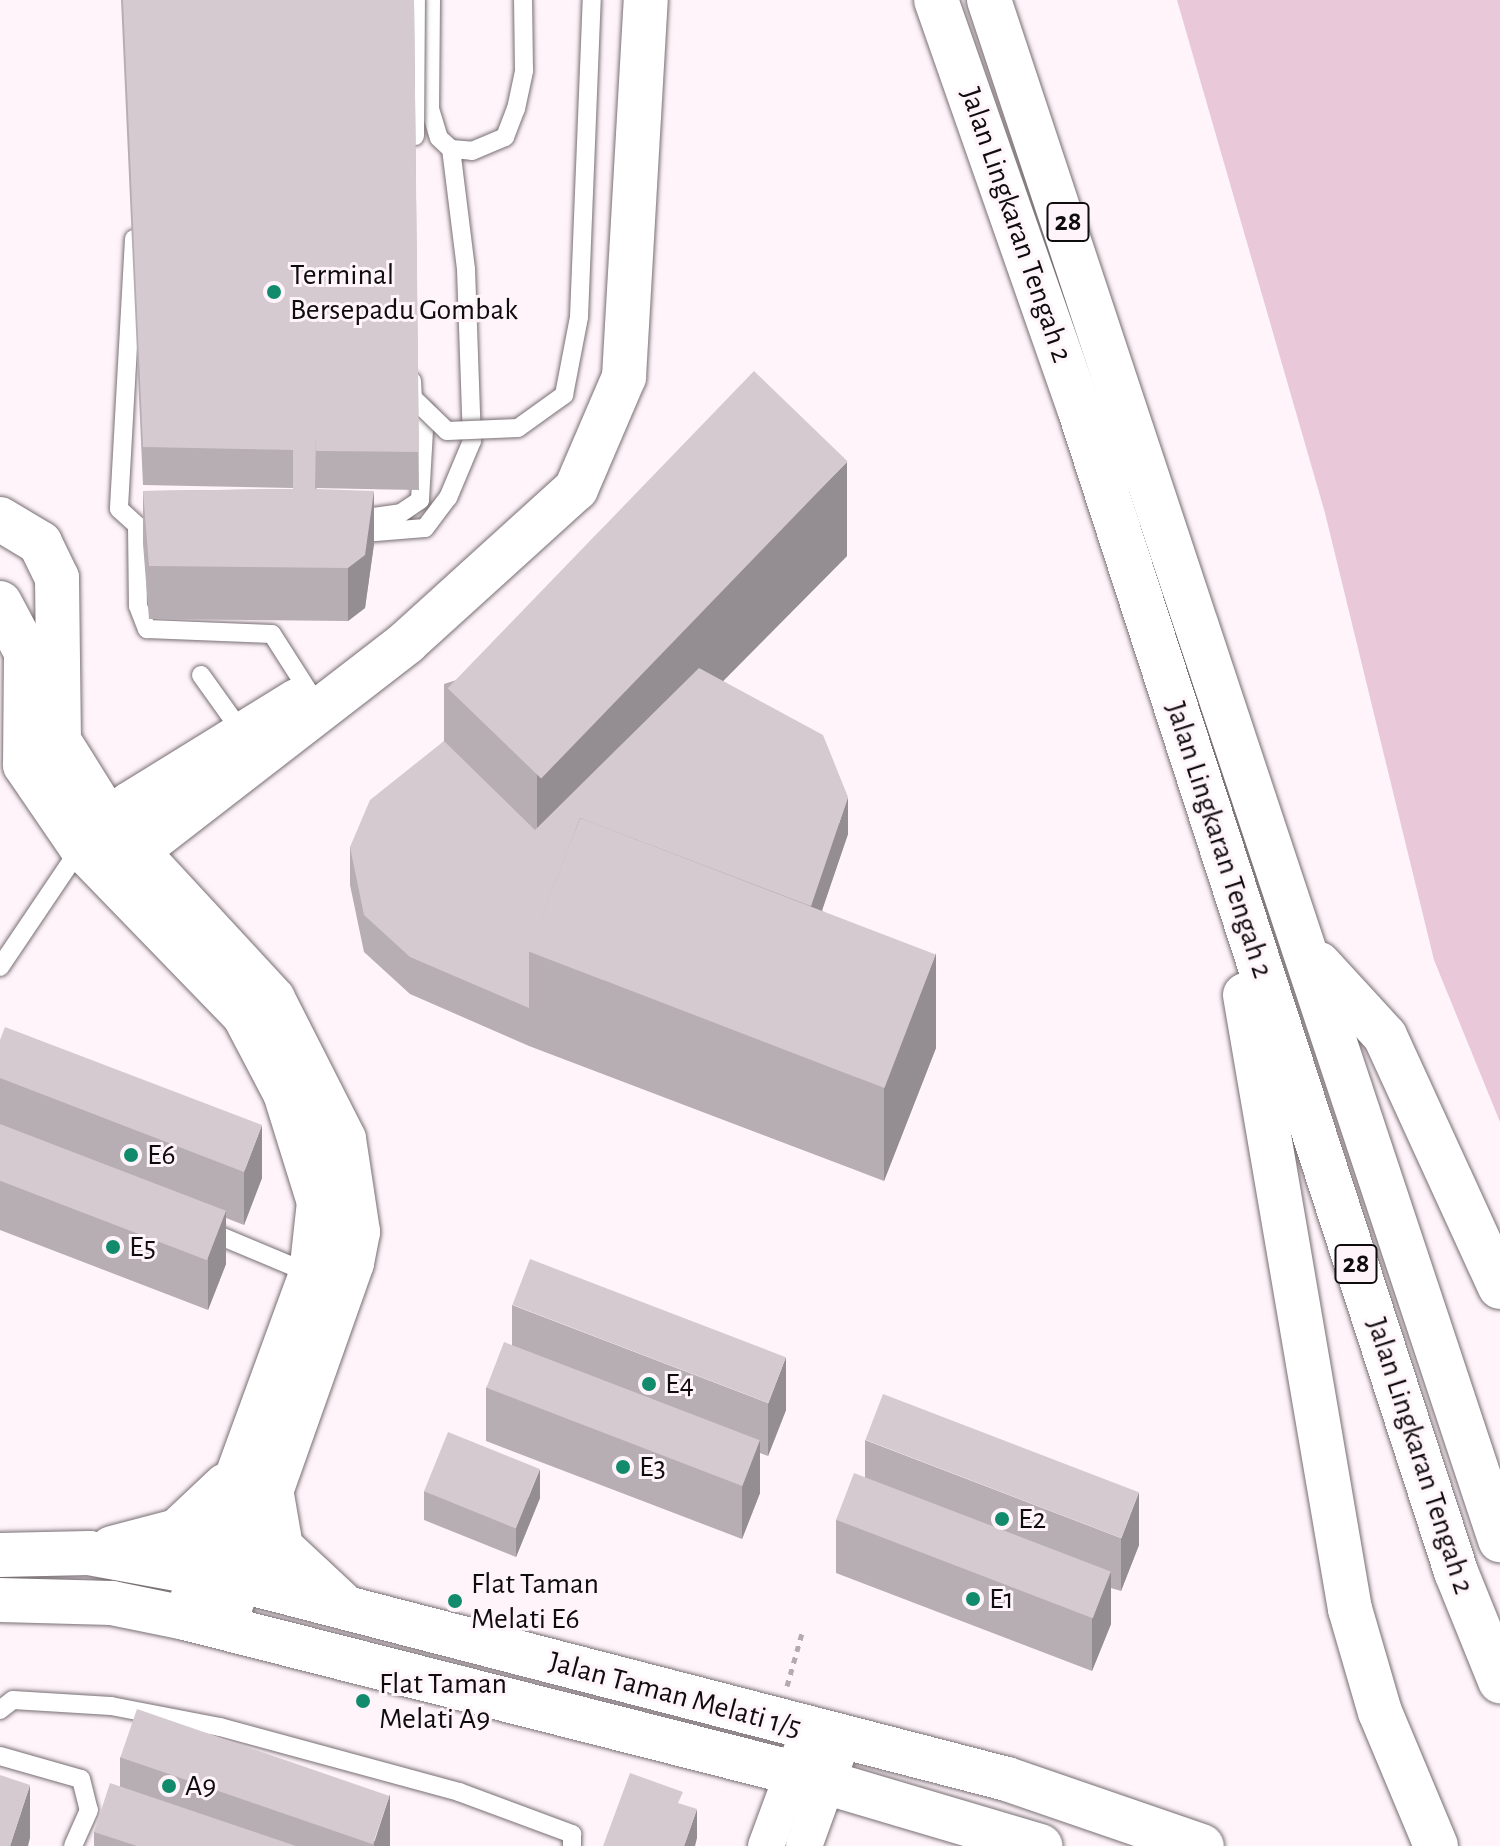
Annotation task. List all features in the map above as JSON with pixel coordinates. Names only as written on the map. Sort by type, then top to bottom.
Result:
[{"type":"main road","points":[[109,848],[251,744],[407,642],[576,489],[624,377],[646,0]]},
{"type":"main road","name":"Jalan Lingkaran Tengah 2","points":[[936,0],[1079,408],[1456,1572],[1500,1681]]},
{"type":"main road","name":"Jalan Lingkaran Tengah 2","points":[[989,0],[1142,447],[1500,1540]]},
{"type":"main road","points":[[0,519],[40,543],[57,578],[59,741],[109,848]]},
{"type":"main road","points":[[0,603],[26,652],[25,765],[109,848],[244,1015],[285,1093],[319,1202],[338,1228]]},
{"type":"main road","points":[[1219,843],[1350,1609],[1380,1712],[1436,1846]]},
{"type":"main road","points":[[1310,954],[1385,1036],[1500,1287]]},
{"type":"main road","points":[[89,1553],[177,1531],[252,1478],[311,1274],[338,1228]]},
{"type":"main road","points":[[204,1622],[338,1228]]},
{"type":"main road","points":[[252,1478],[281,1547],[352,1611]]},
{"type":"main road","name":"Jalan Taman Melati 1/5","points":[[0,1555],[89,1553],[219,1576],[1007,1779],[1202,1846]]},
{"type":"main road","name":"Jalan Taman Melati 1/5","points":[[0,1600],[112,1603],[204,1622],[812,1778],[1040,1846]]},
{"type":"street","points":[[804,1846],[812,1778],[809,1730]]},
{"type":"street","points":[[766,1846],[812,1778]]},
{"type":"lane","points":[[415,156],[416,0]]},
{"type":"lane","points":[[425,412],[420,500],[388,517],[330,527],[425,528],[448,498],[472,441],[466,269],[445,143],[430,109],[431,0]]},
{"type":"lane","points":[[393,96],[445,143],[472,151],[505,137],[524,70],[523,0]]},
{"type":"lane","points":[[409,356],[413,398],[447,431],[518,428],[564,395],[579,317],[592,0]]},
{"type":"lane","points":[[134,215],[119,509],[137,527],[182,532]]},
{"type":"lane","points":[[134,244],[147,394]]},
{"type":"lane","points":[[137,527],[138,606],[147,629],[276,636],[315,702]]},
{"type":"lane","points":[[201,675],[251,744]]},
{"type":"lane","points":[[0,967],[109,848]]},
{"type":"lane","points":[[184,1221],[311,1274]]},
{"type":"lane","points":[[0,1710],[13,1700],[111,1706],[220,1727],[459,1792],[572,1834],[572,1846]]},
{"type":"lane","points":[[0,1756],[81,1779],[89,1810],[73,1846]]},
{"type":"path","points":[[802,1633],[809,1730]]},
{"type":"shaded area","points":[[1177,0],[1500,0],[1500,1122],[1434,960],[1325,513]]},
{"type":"building","name":"Terminal Bersepadu Gombak","points":[[123,0],[414,0],[419,452],[316,451],[316,435],[293,435],[293,450],[143,447]]},
{"type":"building","points":[[754,371],[848,461],[541,779],[448,688]]},
{"type":"building","points":[[293,435],[316,435],[315,489],[374,491],[365,555],[348,568],[149,566],[143,491],[293,489]]},
{"type":"building","points":[[699,668],[823,735],[848,797],[811,906],[580,818],[529,952],[529,1008],[410,957],[364,915],[350,847],[370,800],[444,741],[535,830]]},
{"type":"building","points":[[580,818],[936,955],[884,1088],[529,952]]},
{"type":"building","points":[[5,1027],[262,1125],[244,1172],[0,1078],[0,1040]]},
{"type":"building","points":[[0,1124],[226,1211],[207,1260],[0,1181]]},
{"type":"building","points":[[530,1259],[786,1357],[768,1403],[512,1305]]},
{"type":"building","points":[[504,1342],[760,1440],[742,1486],[486,1388]]},
{"type":"building","points":[[883,1394],[1139,1492],[1121,1538],[865,1440]]},
{"type":"building","points":[[448,1432],[540,1469],[516,1528],[424,1491]]},
{"type":"building","points":[[854,1473],[1111,1572],[1093,1618],[836,1520]]},
{"type":"building","points":[[137,1709],[389,1796],[373,1844],[120,1757]]},
{"type":"building","points":[[630,1773],[683,1792],[678,1803],[697,1809],[684,1846],[603,1846]]},
{"type":"building","points":[[0,1775],[30,1785],[10,1846],[0,1846]]},
{"type":"building","points":[[110,1783],[296,1846],[137,1846],[94,1832]]},
{"type":"place","name":"Terminal Bersepadu Gombak","points":[[274,292]]},
{"type":"place","name":"E6","points":[[131,1155]]},
{"type":"place","name":"E5","points":[[113,1247]]},
{"type":"place","name":"E4","points":[[649,1384]]},
{"type":"place","name":"E3","points":[[623,1467]]},
{"type":"place","name":"E2","points":[[1002,1519]]},
{"type":"place","name":"E1","points":[[973,1599]]},
{"type":"place","name":"Flat Taman Melati E6","points":[[455,1601]]},
{"type":"place","name":"Flat Taman Melati A9","points":[[363,1701]]},
{"type":"place","name":"A9","points":[[169,1786]]}]
